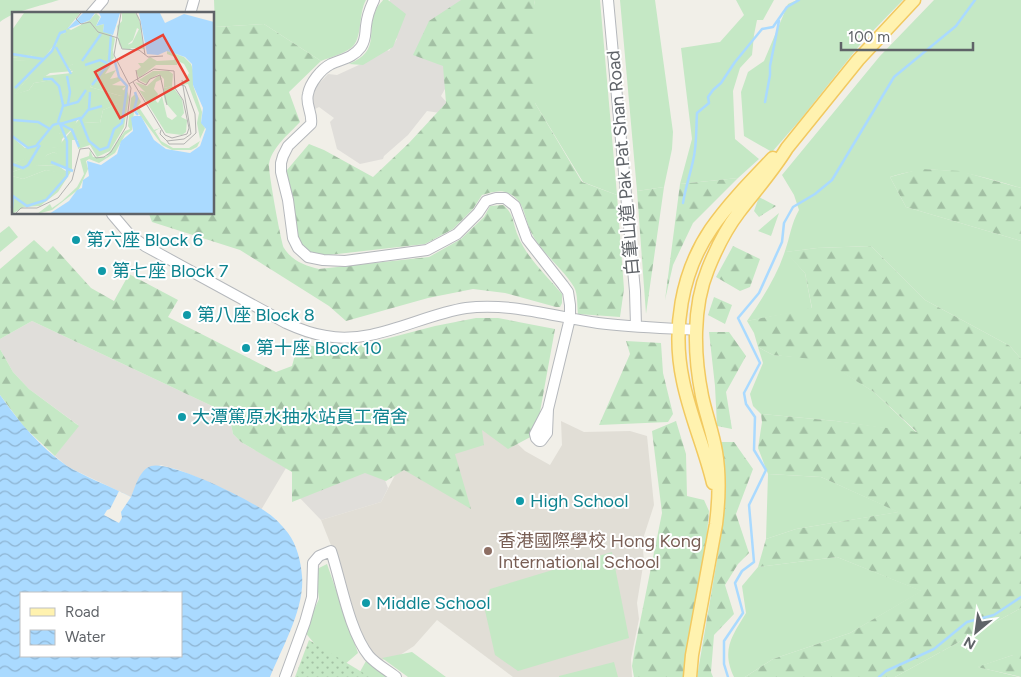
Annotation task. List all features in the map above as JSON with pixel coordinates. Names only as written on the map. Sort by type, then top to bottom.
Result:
[{"type":"main road","points":[[690,677],[692,655],[718,513],[719,488],[717,460],[700,385],[697,359],[697,330],[702,285],[714,253],[738,214],[778,164],[787,148],[858,60],[914,0]]},
{"type":"main road","points":[[718,513],[710,471],[683,382],[678,346],[682,303],[686,282],[704,240],[717,221],[749,183],[774,157],[787,148]]},
{"type":"street","points":[[93,12],[103,0]]},
{"type":"street","points":[[374,0],[367,17],[366,38],[363,45],[349,58],[326,67],[316,79],[309,90],[307,98],[311,124],[291,143],[283,156],[281,172],[288,200],[292,235],[296,245],[302,253],[311,258],[341,261],[427,250],[457,234],[478,213],[486,201],[505,198],[515,206],[524,233],[533,249],[568,292],[570,318],[548,408]]},
{"type":"street","name":"白筆山道 Pak Pat Shan Road","points":[[608,0],[635,291],[636,326]]},
{"type":"street","points":[[113,215],[129,234],[153,251],[281,321],[316,334],[336,337],[361,336],[457,310],[496,306],[636,326],[697,330]]},
{"type":"street","points":[[285,677],[310,605],[314,563],[319,556],[331,551],[346,606],[365,650],[377,663],[396,677]]},
{"type":"shaded area","points":[[390,0],[510,0],[455,71],[441,96],[449,105],[440,113],[427,111],[408,135],[383,159],[360,164],[337,149],[330,122],[334,118],[319,107],[313,110],[311,99],[315,88],[328,74],[337,75],[361,64],[376,44],[389,51],[397,39],[382,24]]},
{"type":"shaded area","points":[[32,321],[229,414],[233,434],[241,442],[286,468],[261,510],[206,481],[161,465],[142,474],[131,497],[68,467],[55,456],[78,425],[29,389],[13,372],[0,349],[0,339]]},
{"type":"shaded area","name":"香港國際學校 Hong Kong International School","points":[[561,421],[584,432],[630,431],[647,436],[654,505],[642,542],[644,560],[637,603],[639,619],[631,659],[632,677],[513,677],[437,620],[414,646],[400,655],[378,661],[359,634],[338,563],[321,520],[381,502],[406,454],[482,425],[503,430],[525,451],[550,465],[562,445]]},
{"type":"shaded area","points":[[378,462],[388,488],[381,502],[321,520],[297,495]]},
{"type":"green space","points":[[0,0],[59,0],[20,12],[12,12],[12,15],[0,22]]},
{"type":"green space","points":[[214,0],[366,0],[355,44],[344,52],[321,61],[264,24],[215,27]]},
{"type":"green space","points":[[383,0],[388,0],[406,14],[393,47],[363,65],[349,64],[366,53],[371,40],[373,18],[377,7]]},
{"type":"green space","points":[[461,0],[534,0],[535,103],[582,182],[617,195],[624,289],[620,317],[578,314],[577,297],[574,287],[535,240],[518,200],[514,196],[502,191],[482,195],[473,209],[453,229],[425,244],[320,256],[312,254],[296,241],[283,178],[287,170],[309,144],[324,150],[373,177],[409,143],[446,103],[443,66],[413,55],[429,21]]},
{"type":"green space","points":[[534,0],[600,0],[617,195],[583,182],[535,103]]},
{"type":"green space","points":[[620,0],[655,0],[673,132],[672,149],[664,187],[637,191]]},
{"type":"green space","points":[[736,0],[774,0],[763,20],[757,20],[752,55],[740,68],[733,91],[735,139],[759,159],[738,178],[680,184],[692,139],[681,48],[720,42],[744,15]]},
{"type":"green space","points":[[797,0],[903,0],[863,41],[772,152],[744,136],[741,92],[748,72],[764,61],[788,4]]},
{"type":"green space","points":[[934,0],[1021,0],[1021,188],[972,175],[941,170],[908,172],[890,177],[906,207],[1021,241],[1021,359],[1010,346],[925,300],[871,246],[817,248],[786,252],[805,273],[812,309],[747,321],[764,296],[778,269],[799,210],[794,195],[782,175],[880,56]]},
{"type":"green space","points":[[264,24],[321,61],[289,92],[300,122],[277,146],[269,164],[282,243],[287,253],[295,260],[319,269],[429,257],[461,239],[484,217],[490,206],[503,205],[511,215],[518,236],[527,252],[562,294],[560,307],[505,293],[473,289],[428,298],[346,321],[329,306],[240,250],[152,222],[149,215],[215,215],[215,27]]},
{"type":"green space","points":[[920,169],[960,171],[1021,188],[1021,241],[906,207],[890,177]]},
{"type":"green space","points":[[738,178],[693,223],[673,265],[665,300],[680,184]]},
{"type":"green space","points":[[664,187],[646,314],[637,191]]},
{"type":"green space","points":[[759,197],[776,206],[759,217],[754,211]]},
{"type":"green space","points":[[779,213],[771,236],[758,231]]},
{"type":"green space","points":[[9,226],[18,237],[0,252],[0,233]]},
{"type":"green space","points":[[34,240],[47,252],[53,246],[91,288],[114,301],[129,274],[178,300],[168,317],[276,372],[292,366],[298,344],[343,350],[435,326],[476,318],[498,318],[555,329],[536,434],[508,449],[482,430],[484,445],[455,454],[471,509],[404,470],[386,481],[365,473],[292,502],[292,472],[241,442],[233,434],[229,414],[32,321],[0,339],[0,269]]},
{"type":"green space","points":[[733,246],[760,259],[750,287],[740,291],[716,277]]},
{"type":"green space","points":[[871,246],[925,300],[1010,346],[1021,359],[1021,608],[895,677],[745,677],[773,659],[850,633],[921,591],[837,557],[758,567],[766,539],[796,529],[898,512],[821,477],[768,474],[758,448],[762,422],[761,414],[836,421],[917,432],[874,392],[822,360],[773,355],[758,347],[754,333],[747,321],[812,308],[805,273],[785,252],[817,248]]},
{"type":"green space","points":[[714,297],[732,305],[725,324],[708,315]]},
{"type":"green space","points":[[709,332],[729,332],[746,356],[726,392],[732,429],[717,426]]},
{"type":"green space","points":[[626,341],[661,343],[663,373],[673,414],[668,422],[599,425],[630,354]]},
{"type":"green space","points":[[758,347],[773,355],[822,359],[874,392],[917,433],[836,421],[761,414],[753,406],[750,394],[763,363]]},
{"type":"green space","points":[[0,349],[13,372],[29,389],[79,426],[55,456],[24,427],[0,395]]},
{"type":"green space","points":[[676,421],[686,454],[687,496],[704,500],[709,511],[706,546],[684,677],[634,677],[632,666],[635,647],[662,513],[652,431]]},
{"type":"green space","points":[[721,442],[734,442],[753,469],[736,514],[749,553],[738,564],[725,585],[734,614],[714,635],[711,672],[713,677],[697,677],[719,548],[722,512]]},
{"type":"green space","points":[[768,474],[821,477],[899,512],[796,529],[766,539]]},
{"type":"green space","points":[[612,552],[629,638],[518,671],[495,655],[484,606],[490,589]]},
{"type":"green space","points":[[837,557],[922,591],[850,633],[773,659],[745,677],[734,677],[728,659],[728,651],[736,629],[746,613],[742,586],[758,567]]},
{"type":"green space","points":[[327,564],[358,653],[337,671],[304,631],[319,599],[315,570]]},
{"type":"green space","points":[[1021,608],[1021,655],[1013,655],[978,667],[1019,677],[895,677]]},
{"type":"green space","points":[[309,640],[370,677],[295,677]]},
{"type":"green space","points":[[412,652],[446,677],[408,677],[382,658]]},
{"type":"green space","points":[[1013,655],[1021,655],[1021,677],[977,667]]},
{"type":"green space","points":[[366,661],[387,677],[357,677]]},
{"type":"green space","points":[[614,662],[618,677],[559,677],[559,676]]},
{"type":"water","points":[[0,395],[22,424],[57,459],[82,474],[131,497],[143,471],[151,466],[161,466],[176,469],[232,493],[264,510],[281,525],[294,543],[298,554],[302,588],[292,628],[270,677],[0,677]]},
{"type":"pier","points":[[119,491],[131,497],[121,512],[122,518],[119,523],[104,515],[110,509]]},
{"type":"waterway","points":[[683,203],[696,143],[697,113],[709,103],[708,97],[713,90],[721,83],[735,62],[762,29],[773,27],[787,7],[799,0]]},
{"type":"waterway","points":[[728,677],[724,664],[724,641],[743,613],[735,583],[742,571],[754,562],[749,505],[766,470],[754,450],[755,417],[746,404],[744,393],[760,363],[738,318],[759,293],[782,242],[784,223],[793,207],[815,194],[832,180],[894,77],[956,26],[975,0]]},
{"type":"waterway","points":[[765,102],[779,21]]},
{"type":"waterway","points":[[879,677],[886,671],[934,649],[967,622],[994,615],[1021,597]]},
{"type":"place","name":"第六座 Block 6","points":[[76,240]]},
{"type":"place","name":"第七座 Block 7","points":[[102,271]]},
{"type":"place","name":"第八座 Block 8","points":[[187,315]]},
{"type":"place","name":"第十座 Block 10","points":[[246,348]]},
{"type":"place","name":"大潭篤原水抽水站員工宿舍","points":[[182,417]]},
{"type":"place","name":"High School","points":[[520,501]]},
{"type":"place","name":"香港國際學校 Hong Kong International School","points":[[488,551]]},
{"type":"place","name":"Middle School","points":[[366,603]]}]
